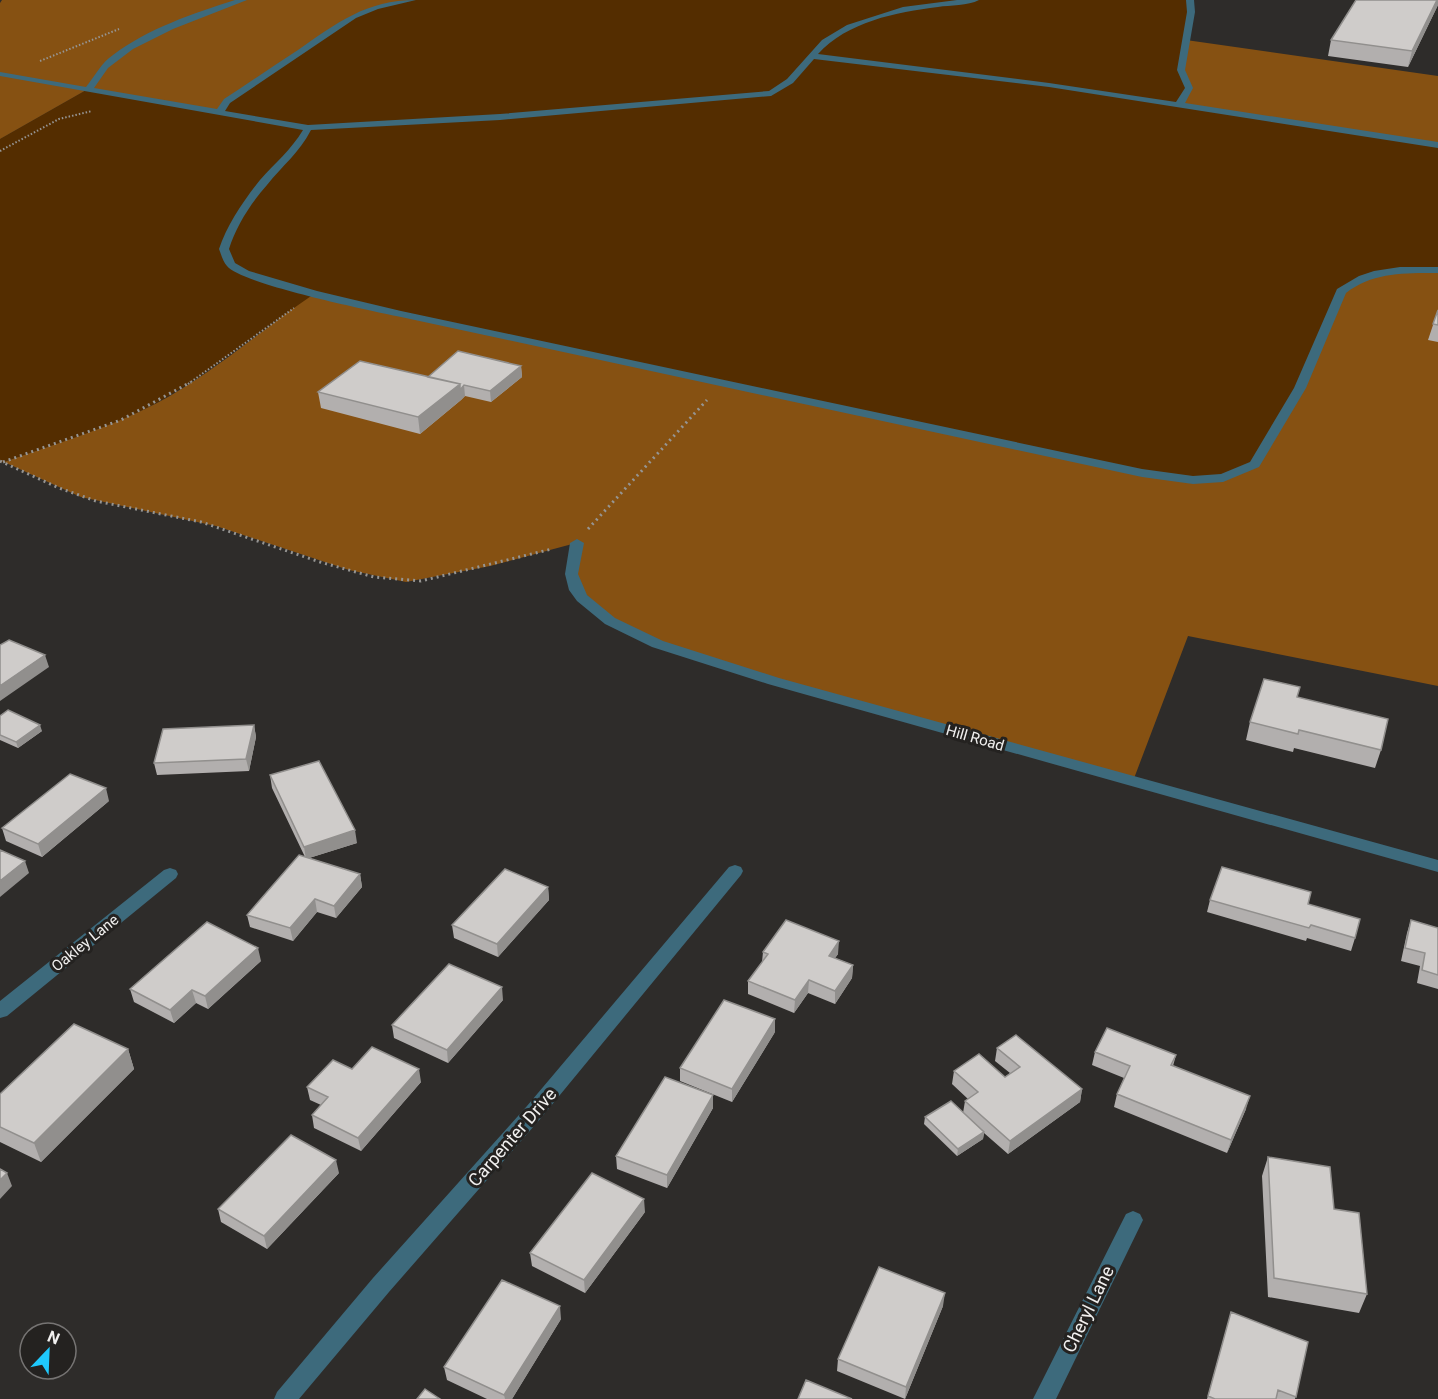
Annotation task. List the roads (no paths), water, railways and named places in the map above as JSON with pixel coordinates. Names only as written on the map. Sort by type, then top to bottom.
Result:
[{"type":"street","points":[[88,89],[100,77],[106,66],[121,54],[184,22],[243,0]]},
{"type":"street","points":[[221,111],[227,101],[353,16],[376,7],[412,0]]},
{"type":"street","points":[[2,74],[308,128],[500,117],[757,96],[781,88],[811,56],[835,35],[868,20],[903,9],[975,0]]},
{"type":"street","points":[[1178,105],[1183,101],[1189,88],[1181,70],[1191,12],[1190,0]]},
{"type":"street","points":[[811,56],[1000,78],[1438,145]]},
{"type":"street","points":[[308,128],[297,148],[270,175],[241,212],[229,233],[224,249],[231,264],[245,273],[314,294],[1142,473],[1193,480],[1223,478],[1255,464],[1300,388],[1341,291],[1350,282],[1378,273],[1438,270]]},
{"type":"street","name":"Hill Road","points":[[577,543],[570,565],[572,582],[582,598],[599,614],[625,630],[656,644],[729,668],[948,731],[1438,866]]},
{"type":"street","name":"Carpenter Drive","points":[[285,1399],[381,1285],[534,1112],[735,871]]},
{"type":"street","name":"Oakley Lane","points":[[0,1011],[170,874]]},
{"type":"street","name":"Cheryl Lane","points":[[1044,1399],[1132,1220]]}]
